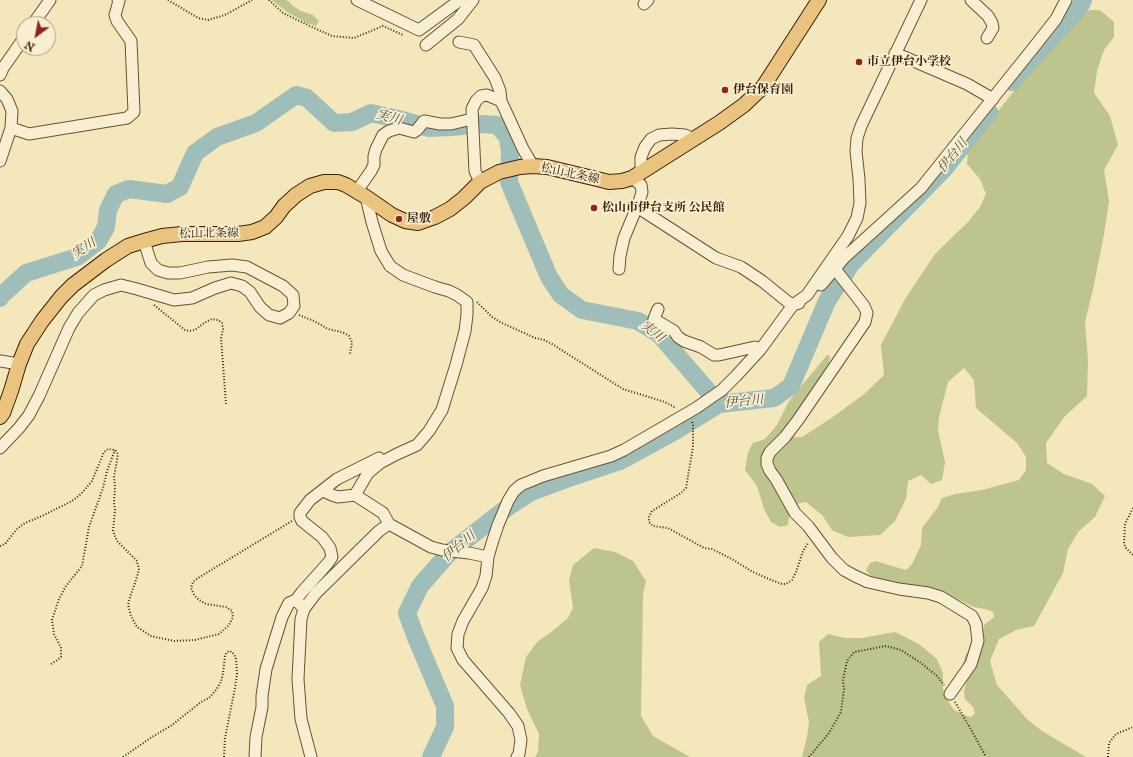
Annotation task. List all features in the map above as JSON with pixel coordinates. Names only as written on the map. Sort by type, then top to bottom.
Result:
[{"type":"main road","name":"松山北条線","points":[[0,417],[11,391],[27,344],[42,320],[73,285],[128,246],[162,236],[182,234],[238,234],[252,232],[265,227],[296,195],[310,186],[324,182],[338,182],[362,194],[405,221],[418,223],[435,217],[450,209],[480,182],[499,172],[520,167],[547,167],[609,182],[622,182],[637,175],[744,106],[763,87],[819,0]]},
{"type":"street","points":[[39,16],[50,0]]},
{"type":"street","points":[[11,128],[29,134],[127,118],[134,112],[131,41],[117,21],[115,15],[118,0]]},
{"type":"street","points":[[357,0],[418,30],[460,0]]},
{"type":"street","points":[[426,45],[458,19],[473,0]]},
{"type":"street","points":[[517,757],[519,754],[521,740],[518,726],[509,713],[463,660],[457,648],[458,634],[463,621],[482,588],[486,576],[488,557],[498,525],[508,501],[514,491],[521,485],[543,476],[611,456],[624,450],[687,414],[722,390],[760,350],[793,305],[807,295],[848,236],[858,218],[860,203],[856,151],[857,138],[861,126],[921,0]]},
{"type":"street","points":[[970,0],[988,16],[992,22],[993,28],[987,38]]},
{"type":"street","points":[[793,305],[809,299],[837,272],[844,258],[921,188],[1051,25],[1066,0]]},
{"type":"street","points":[[458,42],[474,45],[495,78],[500,91],[501,101],[523,149],[533,166]]},
{"type":"street","points":[[0,75],[16,49]]},
{"type":"street","points":[[895,53],[967,84],[992,98]]},
{"type":"street","points":[[0,91],[7,99],[12,111],[11,128],[0,162]]},
{"type":"street","points":[[480,182],[475,171],[472,109],[476,100],[481,96],[487,95],[501,101]]},
{"type":"street","points":[[355,495],[368,473],[380,463],[417,445],[429,431],[442,410],[465,331],[467,315],[467,302],[449,290],[435,287],[403,275],[390,266],[381,251],[362,194],[374,165],[376,149],[383,135],[389,131],[399,128],[414,132],[424,121],[440,124],[472,124]]},
{"type":"street","points":[[619,269],[624,238],[642,192],[637,175],[645,147],[651,139],[659,135],[685,135],[694,139]]},
{"type":"street","points":[[637,206],[716,258],[741,267],[793,305]]},
{"type":"street","points":[[0,448],[29,415],[69,328],[78,313],[94,295],[104,290],[121,285],[174,300],[192,298],[231,283],[242,286],[250,292],[260,307],[269,315],[280,318],[289,312],[294,306],[293,295],[283,286],[247,267],[232,265],[208,267],[180,273],[168,273],[158,270],[151,263],[144,241]]},
{"type":"street","points":[[837,272],[864,306],[867,313],[865,322],[798,420],[785,437],[770,452],[767,458],[767,464],[795,513],[814,534],[832,558],[844,570],[868,582],[928,593],[941,597],[972,616],[976,624],[978,642],[971,664],[950,694]]},
{"type":"street","points":[[658,309],[654,319],[674,331],[684,342],[700,346],[714,355],[755,347],[760,350]]},
{"type":"street","points":[[0,361],[19,364]]},
{"type":"street","points":[[256,757],[256,736],[262,707],[266,669],[282,617],[289,602],[296,600],[332,557],[330,548],[322,537],[302,521],[300,513],[310,500],[337,479],[388,453],[397,454]]},
{"type":"street","points":[[323,491],[338,496],[355,495],[383,513],[389,524],[431,547],[488,557]]},
{"type":"street","points":[[311,757],[301,720],[298,679],[301,619],[304,609],[322,588],[379,531],[389,524]]},
{"type":"street","points":[[296,600],[304,609]]},
{"type":"path","points":[[168,0],[198,18],[208,20],[225,15],[252,0]]},
{"type":"path","points":[[269,0],[283,13],[332,36],[354,38],[383,26],[404,35]]},
{"type":"path","points":[[476,301],[483,309],[497,320],[535,338],[552,344],[623,389],[665,402],[687,414]]},
{"type":"path","points":[[150,302],[185,330],[195,330],[212,319],[218,320],[222,323],[223,329],[221,338],[226,404]]},
{"type":"path","points":[[292,309],[299,315],[328,329],[342,332],[349,336],[352,342],[350,354]]},
{"type":"path","points":[[693,425],[693,447],[686,488],[681,493],[652,511],[649,517],[653,526],[668,528],[704,548],[712,549],[730,558],[744,568],[782,584],[786,584],[792,580],[803,551],[814,534]]},
{"type":"path","points":[[0,546],[5,544],[17,529],[25,523],[72,501],[81,494],[92,481],[104,452],[108,449],[115,450]]},
{"type":"path","points":[[115,450],[118,454],[114,477],[115,510],[113,531],[117,541],[137,561],[139,570],[128,604],[131,616],[137,627],[152,636],[174,641],[195,640],[219,634],[229,625],[233,617],[232,611],[226,608],[206,604],[199,600],[194,595],[191,588],[193,582],[300,517]]},
{"type":"path","points":[[51,664],[56,662],[61,657],[61,648],[54,634],[52,620],[59,599],[66,586],[82,566],[89,527],[102,493],[107,471],[115,450]]},
{"type":"path","points":[[1133,508],[1125,524],[1124,544],[1133,555]]},
{"type":"path","points":[[809,757],[829,733],[841,712],[844,689],[843,680],[847,661],[854,652],[886,646],[901,650],[937,676],[950,694],[986,757]]},
{"type":"path","points":[[123,757],[152,736],[172,725],[201,702],[209,698],[221,682],[225,656],[227,652],[230,651],[234,654],[236,659],[237,674],[225,738],[224,757]]},
{"type":"path","points":[[1108,757],[1109,744],[1116,734],[1133,727]]},
{"type":"green space","points":[[272,0],[287,0],[301,11],[313,15],[319,21],[316,26],[307,23],[287,12]]},
{"type":"green space","points":[[1090,10],[1100,10],[1114,22],[1114,37],[1104,50],[1097,71],[1094,93],[1110,116],[1118,145],[1104,170],[1109,201],[1094,285],[1085,322],[1088,361],[1087,396],[1064,417],[1046,443],[1047,463],[1064,474],[1092,484],[1105,496],[1095,517],[1079,531],[1068,549],[1063,573],[1034,626],[1016,630],[999,639],[990,661],[997,685],[1027,719],[1042,731],[1086,757],[802,757],[809,722],[804,698],[807,685],[821,676],[819,642],[828,634],[845,638],[862,638],[895,632],[919,644],[937,659],[943,673],[943,689],[946,698],[954,710],[971,717],[975,713],[973,707],[965,699],[964,691],[967,679],[962,668],[965,656],[971,648],[982,641],[984,625],[994,617],[993,612],[974,607],[955,598],[872,578],[866,570],[870,563],[875,561],[906,570],[912,564],[921,545],[922,528],[938,507],[942,498],[955,494],[982,490],[1019,480],[1026,470],[1026,457],[1017,443],[976,408],[974,380],[964,368],[948,382],[939,417],[938,430],[945,462],[942,480],[931,484],[921,475],[908,481],[906,499],[895,521],[880,535],[848,537],[832,530],[822,515],[806,502],[792,506],[788,525],[780,527],[771,522],[764,509],[757,486],[745,470],[748,452],[753,443],[765,439],[777,425],[789,401],[827,355],[830,356],[829,363],[786,431],[789,437],[802,437],[830,419],[863,395],[884,375],[881,345],[905,299],[935,254],[968,222],[980,207],[986,194],[980,179],[967,164],[968,148],[1024,79]]},
{"type":"green space","points":[[594,548],[615,552],[633,561],[646,581],[643,594],[641,716],[653,736],[690,757],[535,757],[538,752],[539,734],[527,709],[520,685],[526,657],[538,641],[568,618],[573,608],[569,580],[573,565]]},
{"type":"waterway","name":"伊台川","points":[[1012,82],[1080,7],[1083,0]]},
{"type":"waterway","name":"実川","points":[[0,298],[26,273],[77,257],[98,241],[106,227],[108,210],[116,194],[129,189],[167,194],[180,187],[195,153],[217,137],[256,123],[296,95],[307,98],[334,123],[352,122],[371,113],[429,128],[482,124],[497,125],[508,137],[510,152],[509,182],[549,277],[561,295],[582,310],[638,321],[659,334],[719,404]]},
{"type":"waterway","name":"伊台川","points":[[431,757],[445,727],[445,706],[407,613],[420,586],[449,553],[508,507],[531,492],[620,461],[675,431],[719,404],[774,398],[791,386],[827,301],[851,264],[944,169],[989,112]]},
{"type":"place","name":"市立伊台小学校","points":[[859,62]]},
{"type":"place","name":"伊台保育園","points":[[725,90]]},
{"type":"place","name":"松山市伊台支所 公民館","points":[[594,208]]},
{"type":"place","name":"屋敷","points":[[399,219]]}]
